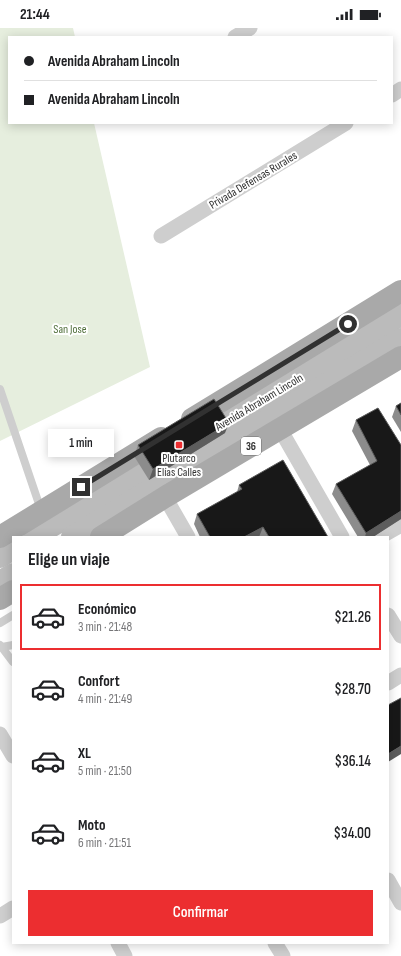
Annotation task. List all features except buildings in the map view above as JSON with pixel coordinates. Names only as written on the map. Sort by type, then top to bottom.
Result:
[{"type":"main road","name":"Avenida Abraham Lincoln","points":[[0,537],[46,513],[401,291]]},
{"type":"main road","name":"Avenida Abraham Lincoln","points":[[36,536],[401,315]]},
{"type":"main road","name":"36","points":[[74,536],[401,338]]},
{"type":"main road","name":"36","points":[[104,536],[165,497],[401,357]]},
{"type":"main road","points":[[0,557],[12,550]]},
{"type":"main road","points":[[0,582],[12,575]]},
{"type":"main road","points":[[0,599],[12,592]]},
{"type":"street","points":[[237,36],[250,28]]},
{"type":"street","name":"Privada Defensas Rurales","points":[[161,236],[344,124]]},
{"type":"street","points":[[280,428],[341,536]]},
{"type":"street","points":[[165,497],[187,536]]},
{"type":"street","points":[[382,536],[401,525]]},
{"type":"street","points":[[389,616],[401,636]]},
{"type":"street","points":[[389,682],[401,674]]},
{"type":"street","points":[[389,882],[401,903]]},
{"type":"street","points":[[0,916],[12,909]]},
{"type":"street","points":[[119,944],[125,956]]},
{"type":"street","points":[[276,944],[283,956]]},
{"type":"lane","points":[[341,342],[401,307]]},
{"type":"lane","points":[[221,427],[401,324]]},
{"type":"lane","points":[[0,389],[46,513],[137,459]]},
{"type":"lane","points":[[213,415],[234,403]]},
{"type":"lane","points":[[49,536],[145,473]]},
{"type":"lane","points":[[0,549],[12,542]]},
{"type":"lane","points":[[0,623],[12,616]]},
{"type":"lane","points":[[1,646],[12,645]]},
{"type":"lane","points":[[1,646],[12,661]]},
{"type":"green space","name":"San Jose","points":[[0,28],[73,28],[75,36],[8,36],[8,124],[94,124],[150,367],[0,441]]},
{"type":"place","name":"Plutarco Elías Calles","points":[[179,445]]},
{"type":"route","points":[[81,487],[348,324]]}]
